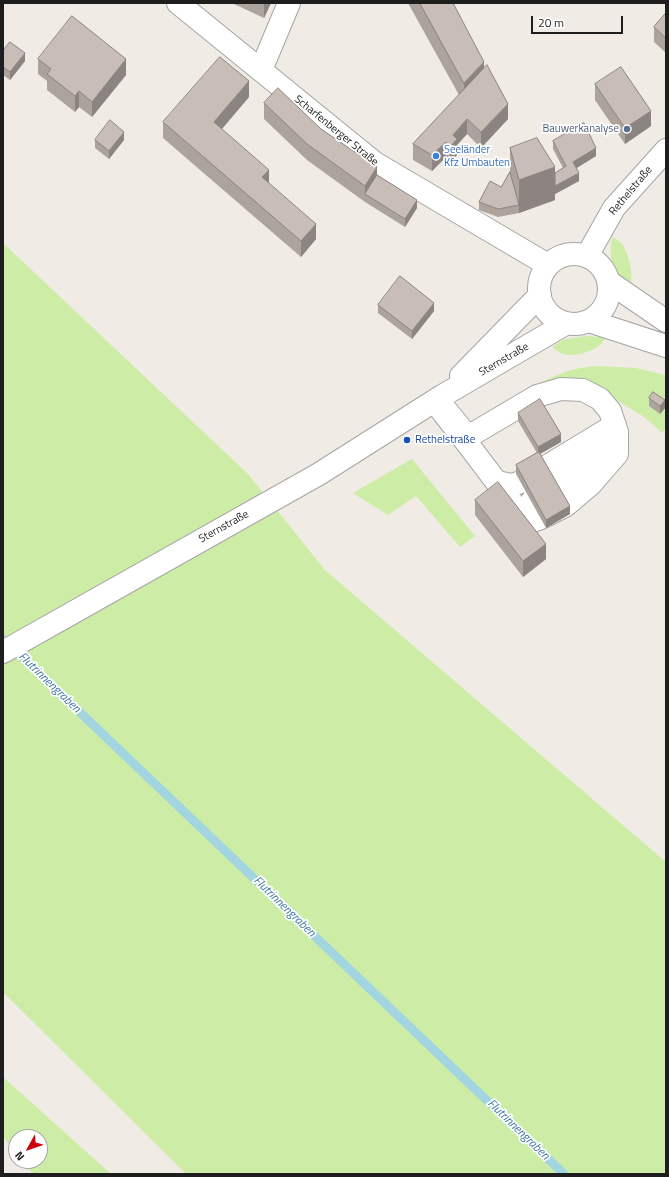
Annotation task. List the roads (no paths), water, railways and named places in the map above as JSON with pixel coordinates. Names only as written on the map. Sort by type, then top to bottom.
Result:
[{"type":"street","name":"Scharfenberger Straße","points":[[178,3],[375,163],[548,265]]},
{"type":"street","points":[[261,70],[289,3]]},
{"type":"street","name":"Rethelstraße","points":[[587,256],[614,208],[666,150]]},
{"type":"street","points":[[577,253],[587,256],[597,262],[605,271],[609,282],[610,294],[605,306],[598,315],[589,321],[578,324],[566,323],[549,313],[543,305],[539,284],[542,274],[548,265],[557,258],[566,254],[577,253]]},
{"type":"street","points":[[609,282],[666,321]]},
{"type":"street","name":"Sternstraße","points":[[438,399],[540,295]]},
{"type":"street","points":[[589,321],[666,346]]},
{"type":"street","name":"Sternstraße","points":[[3,652],[319,474],[438,399],[566,323]]},
{"type":"street","points":[[562,389],[583,390],[600,399],[610,411],[617,432],[617,448],[531,501],[515,506],[438,399],[464,432],[471,435],[537,396],[562,389]]},
{"type":"street","points":[[497,482],[511,485],[521,482],[615,424]]},
{"type":"waterway","name":"Flutrinnengraben","points":[[3,639],[564,1174]]},
{"type":"place","name":"Bauwerkanalyse","points":[[627,129]]},
{"type":"place","name":"Seeländer Kfz Umbauten","points":[[436,156]]},
{"type":"place","name":"Rethelstraße","points":[[407,440]]}]
